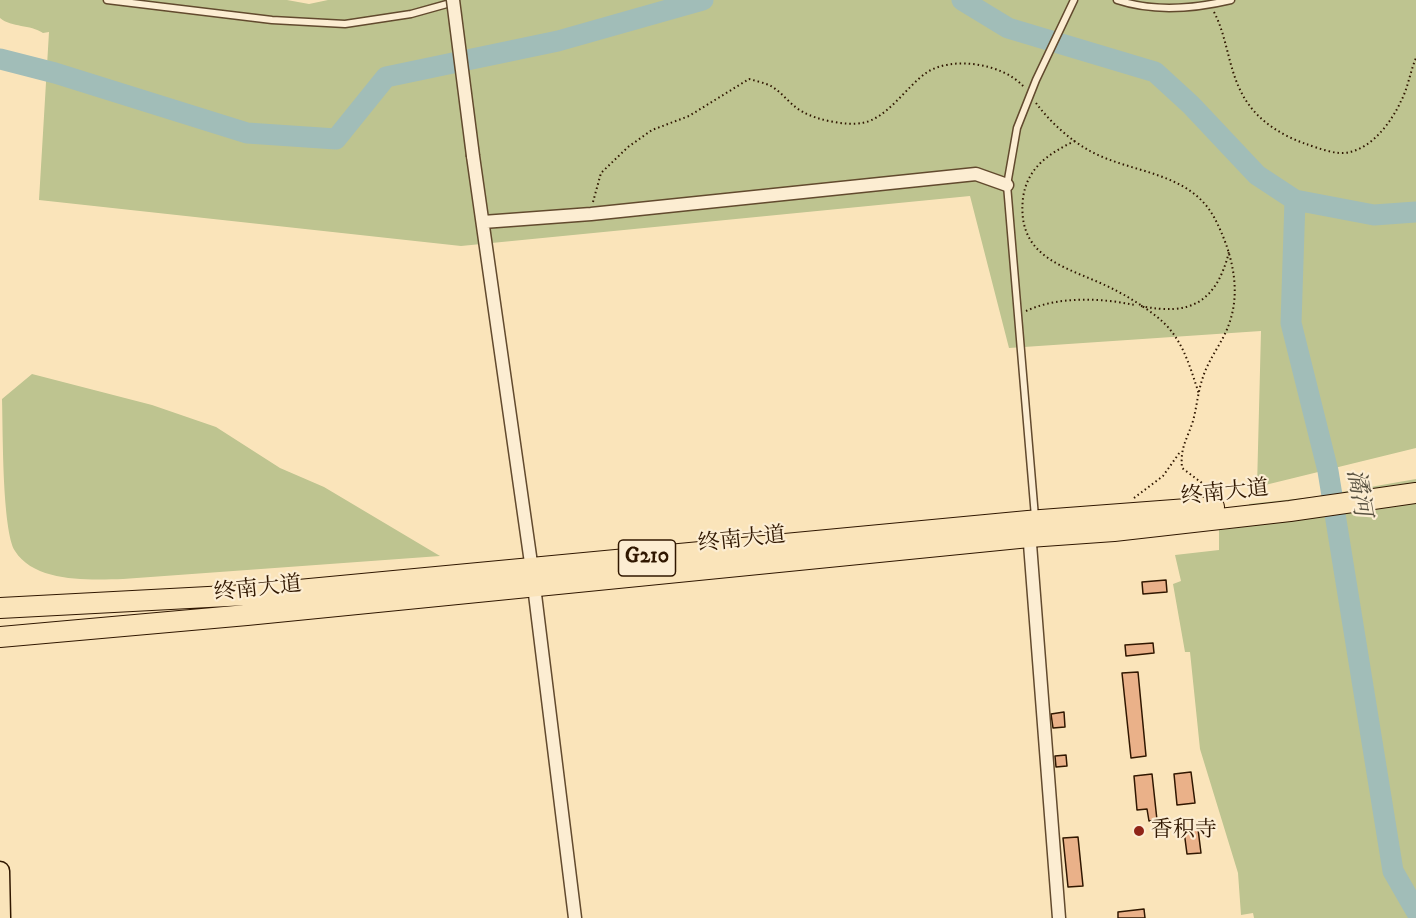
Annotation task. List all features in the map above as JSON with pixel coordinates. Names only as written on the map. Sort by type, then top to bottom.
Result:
[{"type":"highway","name":"终南大道","points":[[1031,526],[1114,531],[1412,487]]},
{"type":"highway","name":"终南大道","points":[[0,637],[247,615],[532,578],[1238,505],[1292,506]]},
{"type":"highway","name":"终南大道","points":[[0,608],[532,578]]},
{"type":"main road","points":[[0,872],[1,918]]},
{"type":"street","points":[[455,1],[473,156],[532,578],[575,918]]},
{"type":"street","points":[[483,222],[591,214],[976,174],[1007,185]]},
{"type":"street","points":[[1031,526],[1059,918]]},
{"type":"lane","points":[[107,0],[272,20],[345,24],[411,14],[455,1]]},
{"type":"lane","points":[[1117,0],[1142,9],[1210,5],[1231,0]]},
{"type":"lane","points":[[1031,526],[1007,185],[1017,128],[1036,80],[1073,1]]},
{"type":"path","points":[[1210,5],[1220,24],[1231,71],[1247,103],[1268,125],[1289,138],[1322,149],[1350,153],[1377,136],[1402,100],[1416,58]]},
{"type":"path","points":[[591,214],[601,173],[627,147],[652,130],[689,116],[749,79],[771,86],[804,112],[837,122],[862,124],[891,108],[927,72],[950,66],[986,65],[1006,72],[1022,84],[1060,130],[1090,151],[1124,165],[1152,171],[1186,189],[1208,206],[1229,252],[1234,290],[1229,323],[1203,377],[1192,423],[1180,452],[1163,476],[1131,500]]},
{"type":"path","points":[[1075,141],[1054,150],[1025,181],[1022,215],[1031,239],[1048,261],[1114,289],[1157,317],[1183,346],[1199,394]]},
{"type":"path","points":[[1018,316],[1028,309],[1082,300],[1111,300],[1172,311],[1193,305],[1212,291],[1223,274],[1229,252]]},
{"type":"path","points":[[1180,452],[1182,468],[1205,487],[1238,505]]},
{"type":"green space","points":[[0,0],[287,0],[309,4],[328,0],[1416,0],[1416,448],[1257,487],[1261,331],[1009,348],[970,196],[461,246],[39,200],[49,32],[43,33],[15,25],[0,18]]},
{"type":"green space","points":[[32,374],[152,405],[216,427],[280,468],[324,487],[440,556],[95,580],[64,577],[36,569],[15,551],[11,540],[5,502],[2,399]]},
{"type":"green space","points":[[1416,479],[1416,918],[1254,918],[1253,913],[1241,915],[1238,873],[1200,749],[1190,652],[1185,652],[1173,584],[1181,581],[1175,555],[1219,550],[1219,530],[1251,526],[1249,504],[1313,497]]},
{"type":"building","points":[[1166,580],[1167,592],[1143,594],[1142,582]]},
{"type":"building","points":[[1153,643],[1154,653],[1126,656],[1125,645]]},
{"type":"building","points":[[1138,672],[1146,756],[1131,758],[1122,673]]},
{"type":"building","points":[[1064,712],[1065,727],[1053,728],[1051,714]]},
{"type":"building","points":[[1066,755],[1067,766],[1056,767],[1055,756]]},
{"type":"building","points":[[1191,772],[1195,803],[1177,805],[1174,774]]},
{"type":"building","points":[[1152,774],[1157,820],[1149,821],[1147,809],[1137,810],[1134,776]]},
{"type":"building","points":[[1198,829],[1201,853],[1187,854],[1184,831]]},
{"type":"building","points":[[1078,837],[1083,886],[1068,887],[1063,838]]},
{"type":"building","points":[[1144,909],[1145,918],[1118,918],[1118,912]]},
{"type":"waterway","points":[[0,59],[55,73],[247,133],[336,139],[386,77],[558,41],[703,0]]},
{"type":"waterway","points":[[962,0],[1008,28],[1155,72],[1191,105],[1257,175],[1295,200],[1374,215],[1416,212]]},
{"type":"waterway","name":"潏河","points":[[1295,200],[1291,323],[1328,471],[1393,871],[1416,911]]},
{"type":"place","name":"香积寺","points":[[1139,831]]}]
